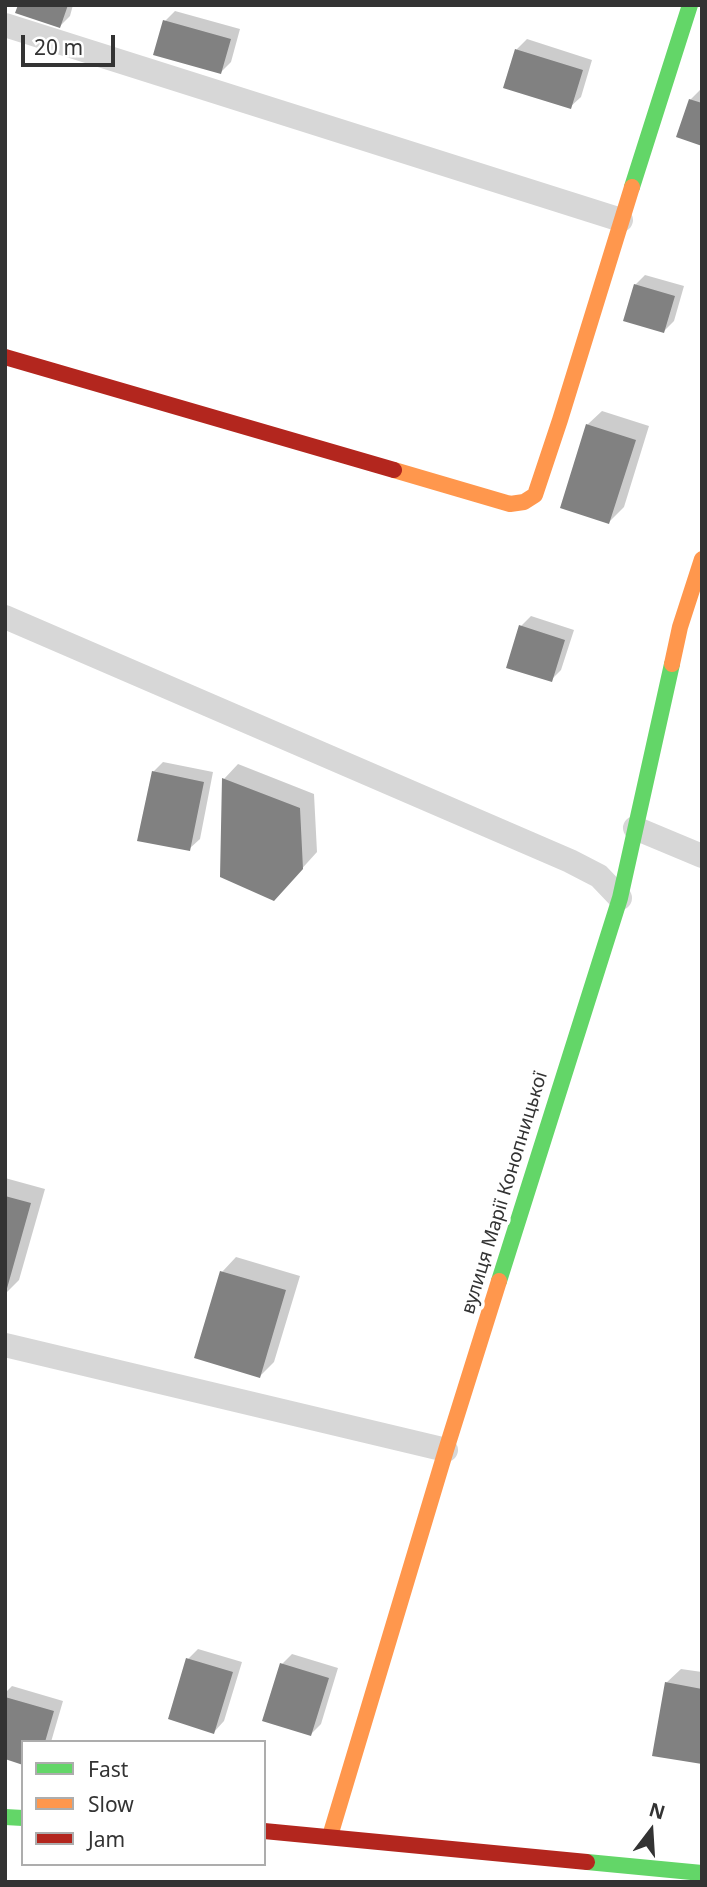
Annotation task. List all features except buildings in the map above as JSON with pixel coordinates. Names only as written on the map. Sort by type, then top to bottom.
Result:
[{"type":"street","points":[[5,357],[510,503],[524,502],[535,495],[690,5]]},
{"type":"street","points":[[5,25],[621,220]]},
{"type":"street","name":"вулиця Марії Конопницької","points":[[330,1836],[446,1450],[620,898],[680,627],[702,559]]},
{"type":"street","points":[[5,617],[570,861],[599,876],[620,898]]},
{"type":"street","points":[[635,828],[702,856]]},
{"type":"street","points":[[5,1345],[446,1450]]},
{"type":"street","points":[[266,1831],[702,1873]]},
{"type":"traffic: fast","points":[[632,187],[690,5]]},
{"type":"traffic: fast","points":[[499,1281],[620,898],[672,664]]},
{"type":"traffic: fast","points":[[5,1817],[21,1818]]},
{"type":"traffic: fast","points":[[587,1862],[702,1873]]},
{"type":"traffic: slow","points":[[394,470],[510,504],[524,502],[535,495],[632,187]]},
{"type":"traffic: slow","points":[[672,664],[680,627],[702,559]]},
{"type":"traffic: slow","points":[[330,1836],[499,1281]]},
{"type":"traffic: jam","points":[[5,357],[394,470]]},
{"type":"traffic: jam","points":[[266,1831],[587,1862]]}]
